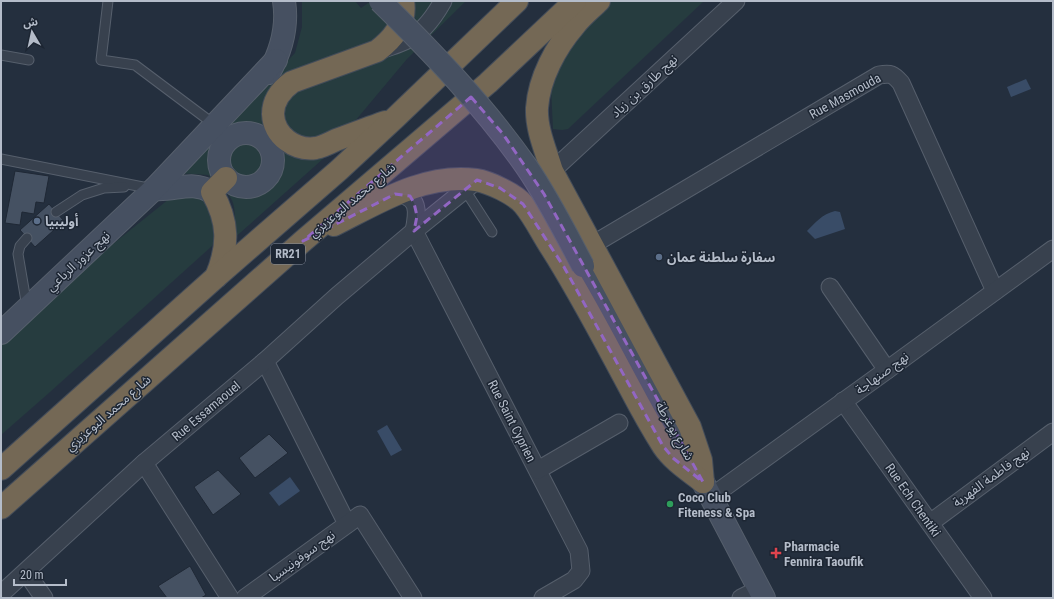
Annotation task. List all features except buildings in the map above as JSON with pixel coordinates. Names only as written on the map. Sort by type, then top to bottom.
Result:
[{"type":"highway","points":[[395,118],[316,148],[302,148],[274,139],[276,126],[273,109],[285,86],[292,82],[376,51],[389,41],[398,29],[404,10],[403,1]]},
{"type":"highway","name":"RR21","points":[[1,469],[216,277],[339,170],[517,1]]},
{"type":"highway","name":"شارع محمد البوعزيزي","points":[[1,508],[303,241],[488,83],[575,1]]},
{"type":"highway","points":[[599,1],[575,25],[555,54],[545,76],[539,93],[537,109],[541,136],[552,171],[690,427],[701,460],[707,489]]},
{"type":"highway","points":[[303,241],[396,194],[419,186],[441,181],[461,180],[471,185],[500,188],[523,204],[564,267],[663,446],[673,458],[707,489]]},
{"type":"highway","points":[[216,277],[221,265],[226,240],[219,185]]},
{"type":"main road","points":[[219,185],[222,172],[219,164],[219,156],[276,60],[284,35],[286,9],[284,1]]},
{"type":"main road","name":"شارع يوغرطة","points":[[380,1],[426,47],[503,134],[544,194],[707,489],[754,595]]},
{"type":"main road","name":"نهج عزوز الرباعي","points":[[1,333],[152,184],[215,125],[276,60]]},
{"type":"main road","points":[[152,184],[169,189],[191,185],[206,188],[232,183],[246,187],[260,183],[266,179],[273,166],[274,139],[264,138],[249,132],[241,133],[227,142]]},
{"type":"main road","name":"نهج عزوز الرباعي","points":[[152,184],[227,142]]},
{"type":"street","points":[[376,51],[406,41],[419,32],[430,21],[443,1]]},
{"type":"street","name":"نهج طارق بن زياد","points":[[552,171],[736,1]]},
{"type":"street","name":"Rue Masmouda","points":[[592,245],[879,75],[889,73],[895,76],[901,83],[995,291]]},
{"type":"street","name":"Rue Essamaouel","points":[[1,594],[144,463],[265,361],[337,296],[471,185]]},
{"type":"street","points":[[396,194],[410,196],[414,203],[417,216],[414,231]]},
{"type":"street","name":"Rue Saint Cyprien","points":[[414,231],[579,551],[581,571],[574,580],[543,598]]},
{"type":"street","name":"نهج صنهاجة","points":[[707,489],[843,401],[1053,249]]},
{"type":"street","points":[[830,287],[887,370]]},
{"type":"street","points":[[265,361],[353,520],[413,598]]},
{"type":"street","name":"Rue Ech Chentiki","points":[[843,401],[983,598]]},
{"type":"street","points":[[538,470],[619,423]]},
{"type":"street","name":"نهج فاطمة الفهرية","points":[[930,523],[1053,432]]},
{"type":"street","points":[[144,463],[230,598]]},
{"type":"street","name":"نهج سوفونيسبا","points":[[245,598],[353,520]]},
{"type":"street","points":[[26,572],[44,598]]},
{"type":"lane","points":[[108,1],[101,60],[135,65],[215,125]]},
{"type":"lane","points":[[1,55],[29,60]]},
{"type":"lane","points":[[1,159],[152,184]]},
{"type":"lane","points":[[56,212],[82,195],[90,192],[104,188],[152,184]]},
{"type":"lane","points":[[471,185],[492,232]]},
{"type":"lane","points":[[27,238],[20,246],[18,254],[27,309]]},
{"type":"highlighted area","points":[[471,97],[503,134],[544,194],[703,482],[673,458],[663,446],[564,267],[523,204],[500,188],[477,180],[414,231],[417,216],[414,203],[410,196],[395,194],[303,241]]},
{"type":"green space","points":[[302,1],[355,1],[361,8],[371,1],[466,1],[407,59],[324,158],[231,241],[235,213],[228,194],[208,175],[178,173],[295,53],[302,27]]},
{"type":"green space","points":[[609,1],[704,1],[568,129],[553,129],[551,89],[564,50]]},
{"type":"green space","points":[[174,195],[208,198],[220,225],[212,246],[1,435],[1,338],[37,305]]},
{"type":"water","points":[[1026,79],[1031,89],[1011,97],[1007,87]]},
{"type":"water","points":[[830,212],[840,212],[845,229],[815,239],[807,231],[816,222]]},
{"type":"water","points":[[387,425],[402,450],[391,456],[377,431]]},
{"type":"water","points":[[290,477],[300,491],[279,506],[269,493]]},
{"type":"place","name":"أوليبيا","points":[[37,221]]},
{"type":"place","name":"سفارة سلطنة عمان","points":[[659,257]]},
{"type":"place","name":"Coco Club Fiteness & Spa","points":[[670,504]]},
{"type":"place","name":"Pharmacie Fennira Taoufik","points":[[776,553]]}]
